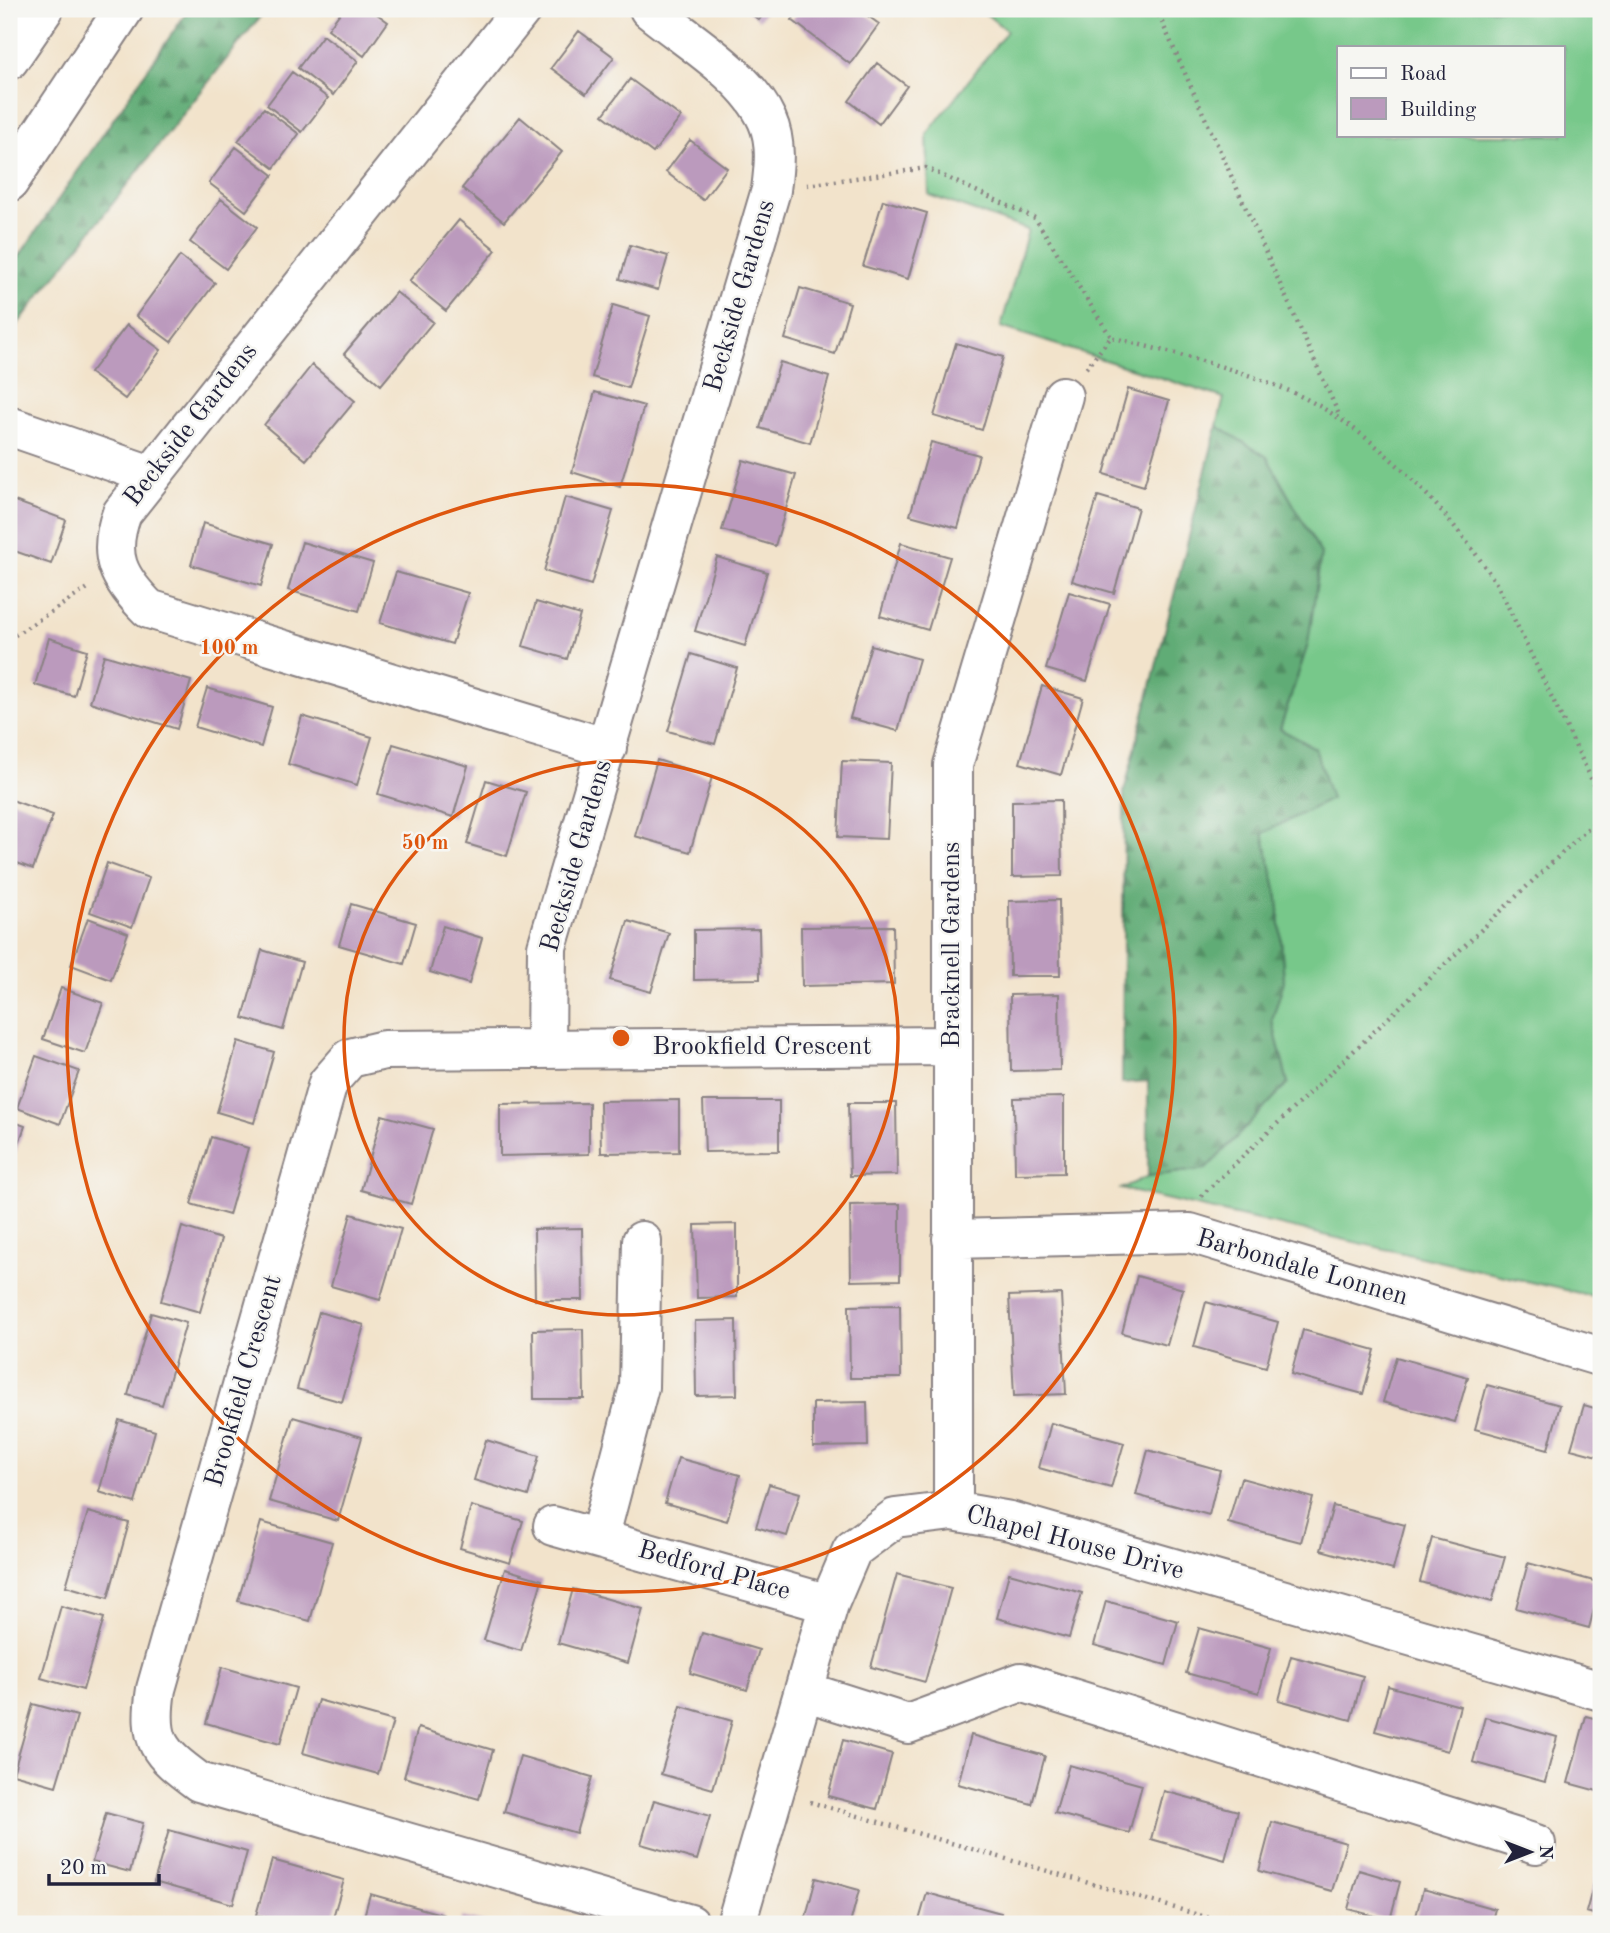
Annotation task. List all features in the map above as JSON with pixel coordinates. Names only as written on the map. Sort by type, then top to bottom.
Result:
[{"type":"main road","points":[[9,60],[44,9]]},
{"type":"main road","points":[[9,182],[124,9]]},
{"type":"main road","name":"Beckside Gardens","points":[[522,9],[122,513],[116,530],[114,549],[118,569],[128,588],[149,609],[607,748]]},
{"type":"main road","name":"Beckside Gardens","points":[[546,1049],[547,947],[771,190],[775,155],[768,122],[749,90],[649,9]]},
{"type":"main road","name":"Bracknell Gardens","points":[[953,1511],[953,765],[1063,396]]},
{"type":"main road","points":[[9,426],[151,475]]},
{"type":"main road","name":"Brookfield Crescent","points":[[690,1924],[200,1782],[164,1756],[151,1720],[156,1689],[328,1083],[350,1058],[384,1050],[951,1046]]},
{"type":"main road","name":"Barbondale Lonnen","points":[[952,1238],[1190,1233],[1601,1357]]},
{"type":"main road","points":[[598,1539],[639,1387],[642,1241]]},
{"type":"main road","name":"Chapel House Drive","points":[[736,1924],[829,1604],[852,1550],[895,1518],[953,1511],[1010,1521],[1601,1691]]},
{"type":"main road","name":"Bedford Place","points":[[553,1526],[829,1604]]},
{"type":"main road","points":[[804,1692],[908,1724],[1021,1682],[1536,1844]]},
{"type":"path","points":[[1156,9],[1341,417]]},
{"type":"path","points":[[771,190],[926,169],[1035,218],[1111,337],[1262,380],[1341,417],[1387,457],[1481,561],[1499,588],[1601,799]]},
{"type":"path","points":[[1063,396],[1111,337]]},
{"type":"path","points":[[9,639],[118,569]]},
{"type":"path","points":[[1593,781],[1601,777]]},
{"type":"path","points":[[1161,1234],[1601,816]]},
{"type":"path","points":[[774,1792],[1230,1924]]},
{"type":"green space","points":[[189,9],[266,9],[9,335],[9,271]]},
{"type":"green space","points":[[980,9],[1601,9],[1601,1298],[1121,1189],[1148,1176],[1206,1169],[1288,1083],[1272,1020],[1284,981],[1278,898],[1263,833],[1280,729],[1308,644],[1267,457],[1217,426],[1224,398],[1001,327],[1028,230],[929,195],[927,134],[1007,31]]},
{"type":"green space","points":[[1217,426],[1267,457],[1321,554],[1308,644],[1280,729],[1315,748],[1331,799],[1263,833],[1278,898],[1284,981],[1272,1020],[1288,1083],[1206,1169],[1148,1176],[1148,1081],[1122,1083],[1124,792]]},
{"type":"building","points":[[343,9],[370,9],[388,22],[364,56],[328,29]]},
{"type":"building","points":[[745,9],[767,9],[759,20]]},
{"type":"building","points":[[800,9],[858,9],[879,24],[850,64],[792,20]]},
{"type":"building","points":[[579,31],[614,57],[586,94],[551,68]]},
{"type":"building","points":[[323,35],[358,61],[333,95],[298,68]]},
{"type":"building","points":[[877,63],[907,86],[879,124],[849,101]]},
{"type":"building","points":[[292,72],[328,98],[302,132],[267,105]]},
{"type":"building","points":[[630,79],[681,117],[653,153],[603,115]]},
{"type":"building","points":[[264,108],[299,134],[274,168],[238,141]]},
{"type":"building","points":[[520,117],[562,152],[504,222],[462,188]]},
{"type":"building","points":[[690,140],[727,168],[703,200],[666,172]]},
{"type":"building","points":[[236,147],[273,175],[246,211],[209,183]]},
{"type":"building","points":[[221,199],[257,227],[226,269],[190,242]]},
{"type":"building","points":[[883,200],[927,213],[908,279],[863,266]]},
{"type":"building","points":[[459,220],[496,250],[446,311],[409,281]]},
{"type":"building","points":[[630,245],[668,256],[658,290],[620,279]]},
{"type":"building","points":[[180,256],[215,283],[171,342],[136,316]]},
{"type":"building","points":[[800,288],[850,303],[835,354],[785,339]]},
{"type":"building","points":[[396,292],[433,322],[381,385],[344,354]]},
{"type":"building","points":[[613,305],[650,316],[628,388],[592,377]]},
{"type":"building","points":[[127,325],[161,350],[125,399],[90,373]]},
{"type":"building","points":[[956,343],[1003,357],[982,430],[934,416]]},
{"type":"building","points":[[780,362],[829,377],[810,443],[760,428]]},
{"type":"building","points":[[312,365],[355,401],[306,460],[264,425]]},
{"type":"building","points":[[1128,389],[1169,401],[1144,486],[1104,474]]},
{"type":"building","points":[[595,392],[644,406],[620,487],[572,472]]},
{"type":"building","points":[[931,442],[979,455],[958,528],[910,515]]},
{"type":"building","points":[[743,460],[796,475],[775,546],[722,530]]},
{"type":"building","points":[[1098,496],[1138,508],[1114,593],[1072,581]]},
{"type":"building","points":[[565,497],[613,511],[591,585],[544,571]]},
{"type":"building","points":[[9,499],[66,520],[51,564],[9,549]]},
{"type":"building","points":[[203,523],[273,544],[261,586],[191,565]]},
{"type":"building","points":[[302,542],[373,563],[359,611],[288,590]]},
{"type":"building","points":[[901,543],[950,557],[928,630],[880,616]]},
{"type":"building","points":[[717,557],[767,572],[745,646],[695,631]]},
{"type":"building","points":[[396,572],[468,593],[452,644],[380,623]]},
{"type":"building","points":[[1069,592],[1110,604],[1087,681],[1046,669]]},
{"type":"building","points":[[536,602],[580,615],[567,659],[523,646]]},
{"type":"building","points":[[49,638],[87,650],[74,696],[35,685]]},
{"type":"building","points":[[871,645],[919,659],[898,731],[850,718]]},
{"type":"building","points":[[691,654],[737,668],[715,744],[668,731]]},
{"type":"building","points":[[104,655],[191,681],[177,729],[90,702]]},
{"type":"building","points":[[1042,686],[1083,698],[1061,775],[1020,763]]},
{"type":"building","points":[[207,688],[272,707],[261,747],[195,727]]},
{"type":"building","points":[[302,716],[372,737],[357,785],[288,764]]},
{"type":"building","points":[[393,744],[468,766],[453,817],[378,794]]},
{"type":"building","points":[[657,760],[712,777],[690,852],[635,836]]},
{"type":"building","points":[[842,761],[891,763],[887,839],[838,837]]},
{"type":"building","points":[[486,780],[526,792],[507,856],[467,844]]},
{"type":"building","points":[[9,799],[53,815],[33,869],[9,860]]},
{"type":"building","points":[[1061,800],[1062,876],[1012,877],[1012,801]]},
{"type":"building","points":[[107,863],[149,878],[132,927],[90,912]]},
{"type":"building","points":[[1059,900],[1060,976],[1010,976],[1009,901]]},
{"type":"building","points":[[351,904],[416,923],[404,964],[339,945]]},
{"type":"building","points":[[88,918],[128,933],[111,980],[71,965]]},
{"type":"building","points":[[628,921],[669,933],[651,992],[610,980]]},
{"type":"building","points":[[443,926],[482,938],[469,984],[430,972]]},
{"type":"building","points":[[893,926],[894,984],[802,986],[801,927]]},
{"type":"building","points":[[759,929],[760,979],[694,980],[694,930]]},
{"type":"building","points":[[262,950],[302,962],[283,1030],[243,1018]]},
{"type":"building","points":[[61,988],[103,1003],[85,1053],[43,1039]]},
{"type":"building","points":[[1059,994],[1060,1070],[1011,1071],[1010,995]]},
{"type":"building","points":[[238,1041],[274,1052],[254,1123],[217,1112]]},
{"type":"building","points":[[36,1056],[79,1071],[60,1124],[17,1108]]},
{"type":"building","points":[[1064,1097],[1064,1173],[1015,1174],[1014,1098]]},
{"type":"building","points":[[679,1100],[679,1152],[601,1153],[600,1101]]},
{"type":"building","points":[[703,1101],[779,1101],[779,1151],[705,1152]]},
{"type":"building","points":[[589,1103],[589,1154],[500,1156],[500,1104]]},
{"type":"building","points":[[848,1103],[896,1103],[897,1175],[850,1176]]},
{"type":"building","points":[[382,1115],[433,1129],[411,1204],[361,1190]]},
{"type":"building","points":[[9,1120],[25,1126],[9,1171]]},
{"type":"building","points":[[211,1137],[248,1148],[229,1215],[191,1204]]},
{"type":"building","points":[[900,1204],[900,1280],[851,1281],[850,1205]]},
{"type":"building","points":[[351,1214],[401,1229],[380,1300],[331,1286]]},
{"type":"building","points":[[737,1224],[737,1297],[697,1298],[695,1225]]},
{"type":"building","points":[[182,1227],[221,1239],[200,1312],[161,1301]]},
{"type":"building","points":[[582,1228],[583,1300],[535,1300],[534,1229]]},
{"type":"building","points":[[1137,1276],[1183,1289],[1167,1345],[1122,1333]]},
{"type":"building","points":[[1061,1294],[1066,1394],[1014,1396],[1009,1296]]},
{"type":"building","points":[[1206,1302],[1278,1322],[1266,1367],[1194,1347]]},
{"type":"building","points":[[900,1305],[901,1378],[850,1378],[849,1306]]},
{"type":"building","points":[[319,1312],[364,1325],[342,1402],[297,1389]]},
{"type":"building","points":[[151,1313],[186,1323],[162,1405],[128,1395]]},
{"type":"building","points":[[736,1320],[737,1395],[696,1396],[695,1321]]},
{"type":"building","points":[[583,1329],[584,1399],[534,1399],[533,1330]]},
{"type":"building","points":[[1303,1330],[1375,1350],[1363,1394],[1291,1374]]},
{"type":"building","points":[[1396,1357],[1468,1377],[1455,1422],[1383,1402]]},
{"type":"building","points":[[1487,1385],[1560,1405],[1548,1449],[1475,1429]]},
{"type":"building","points":[[867,1402],[868,1446],[813,1447],[813,1403]]},
{"type":"building","points":[[1584,1405],[1601,1410],[1601,1457],[1571,1449]]},
{"type":"building","points":[[293,1417],[362,1437],[338,1521],[269,1501]]},
{"type":"building","points":[[119,1420],[155,1431],[135,1503],[99,1492]]},
{"type":"building","points":[[1051,1423],[1124,1443],[1111,1488],[1039,1468]]},
{"type":"building","points":[[486,1440],[539,1456],[528,1496],[474,1480]]},
{"type":"building","points":[[1148,1450],[1220,1470],[1209,1515],[1136,1495]]},
{"type":"building","points":[[678,1458],[740,1475],[727,1521],[665,1503]]},
{"type":"building","points":[[1241,1478],[1313,1498],[1301,1542],[1228,1523]]},
{"type":"building","points":[[769,1484],[800,1493],[787,1536],[756,1527]]},
{"type":"building","points":[[471,1506],[523,1521],[510,1563],[460,1548]]},
{"type":"building","points":[[1333,1506],[1405,1525],[1393,1570],[1321,1550]]},
{"type":"building","points":[[88,1512],[129,1523],[108,1598],[66,1586]]},
{"type":"building","points":[[261,1522],[332,1542],[310,1621],[238,1601]]},
{"type":"building","points":[[1432,1538],[1505,1557],[1492,1602],[1420,1582]]},
{"type":"building","points":[[1528,1563],[1601,1583],[1589,1628],[1516,1608]]},
{"type":"building","points":[[505,1569],[542,1580],[521,1651],[484,1640]]},
{"type":"building","points":[[1009,1573],[1082,1593],[1069,1638],[997,1618]]},
{"type":"building","points":[[897,1574],[951,1588],[925,1682],[871,1667]]},
{"type":"building","points":[[573,1589],[643,1609],[628,1663],[558,1643]]},
{"type":"building","points":[[1106,1601],[1178,1621],[1166,1665],[1094,1645]]},
{"type":"building","points":[[61,1606],[104,1618],[83,1690],[41,1678]]},
{"type":"building","points":[[1199,1628],[1271,1648],[1259,1693],[1186,1673]]},
{"type":"building","points":[[702,1633],[759,1650],[747,1690],[690,1673]]},
{"type":"building","points":[[1291,1656],[1363,1676],[1351,1720],[1279,1700]]},
{"type":"building","points":[[222,1667],[296,1688],[280,1744],[206,1723]]},
{"type":"building","points":[[1388,1686],[1460,1706],[1448,1751],[1375,1731]]},
{"type":"building","points":[[318,1700],[393,1721],[378,1774],[303,1753]]},
{"type":"building","points":[[33,1704],[77,1716],[56,1786],[13,1774]]},
{"type":"building","points":[[681,1706],[732,1721],[713,1789],[661,1774]]},
{"type":"building","points":[[1586,1716],[1601,1720],[1601,1792],[1568,1783]]},
{"type":"building","points":[[1485,1717],[1557,1737],[1545,1782],[1473,1762]]},
{"type":"building","points":[[418,1728],[493,1750],[479,1799],[404,1777]]},
{"type":"building","points":[[971,1735],[1045,1756],[1032,1804],[958,1784]]},
{"type":"building","points":[[843,1740],[892,1754],[877,1809],[828,1796]]},
{"type":"building","points":[[520,1756],[592,1777],[576,1833],[504,1812]]},
{"type":"building","points":[[1069,1765],[1142,1785],[1129,1833],[1055,1813]]},
{"type":"building","points":[[1164,1791],[1238,1811],[1225,1860],[1151,1839]]},
{"type":"building","points":[[654,1800],[710,1816],[697,1860],[641,1844]]},
{"type":"building","points":[[106,1813],[143,1823],[130,1872],[92,1862]]},
{"type":"building","points":[[1272,1822],[1346,1843],[1332,1891],[1259,1871]]},
{"type":"building","points":[[169,1830],[247,1852],[233,1904],[154,1882]]},
{"type":"building","points":[[1601,1858],[1601,1916],[1586,1912]]},
{"type":"building","points":[[272,1860],[344,1880],[331,1924],[291,1924],[256,1915]]},
{"type":"building","points":[[1359,1870],[1400,1882],[1390,1920],[1348,1909]]},
{"type":"building","points":[[816,1878],[859,1890],[850,1924],[804,1924]]},
{"type":"building","points":[[1423,1889],[1495,1909],[1491,1924],[1414,1924]]},
{"type":"building","points":[[927,1893],[1001,1913],[998,1924],[918,1924]]},
{"type":"building","points":[[370,1894],[444,1915],[441,1924],[362,1924]]},
{"type":"building","points":[[462,1917],[486,1923],[486,1924],[460,1924]]}]
